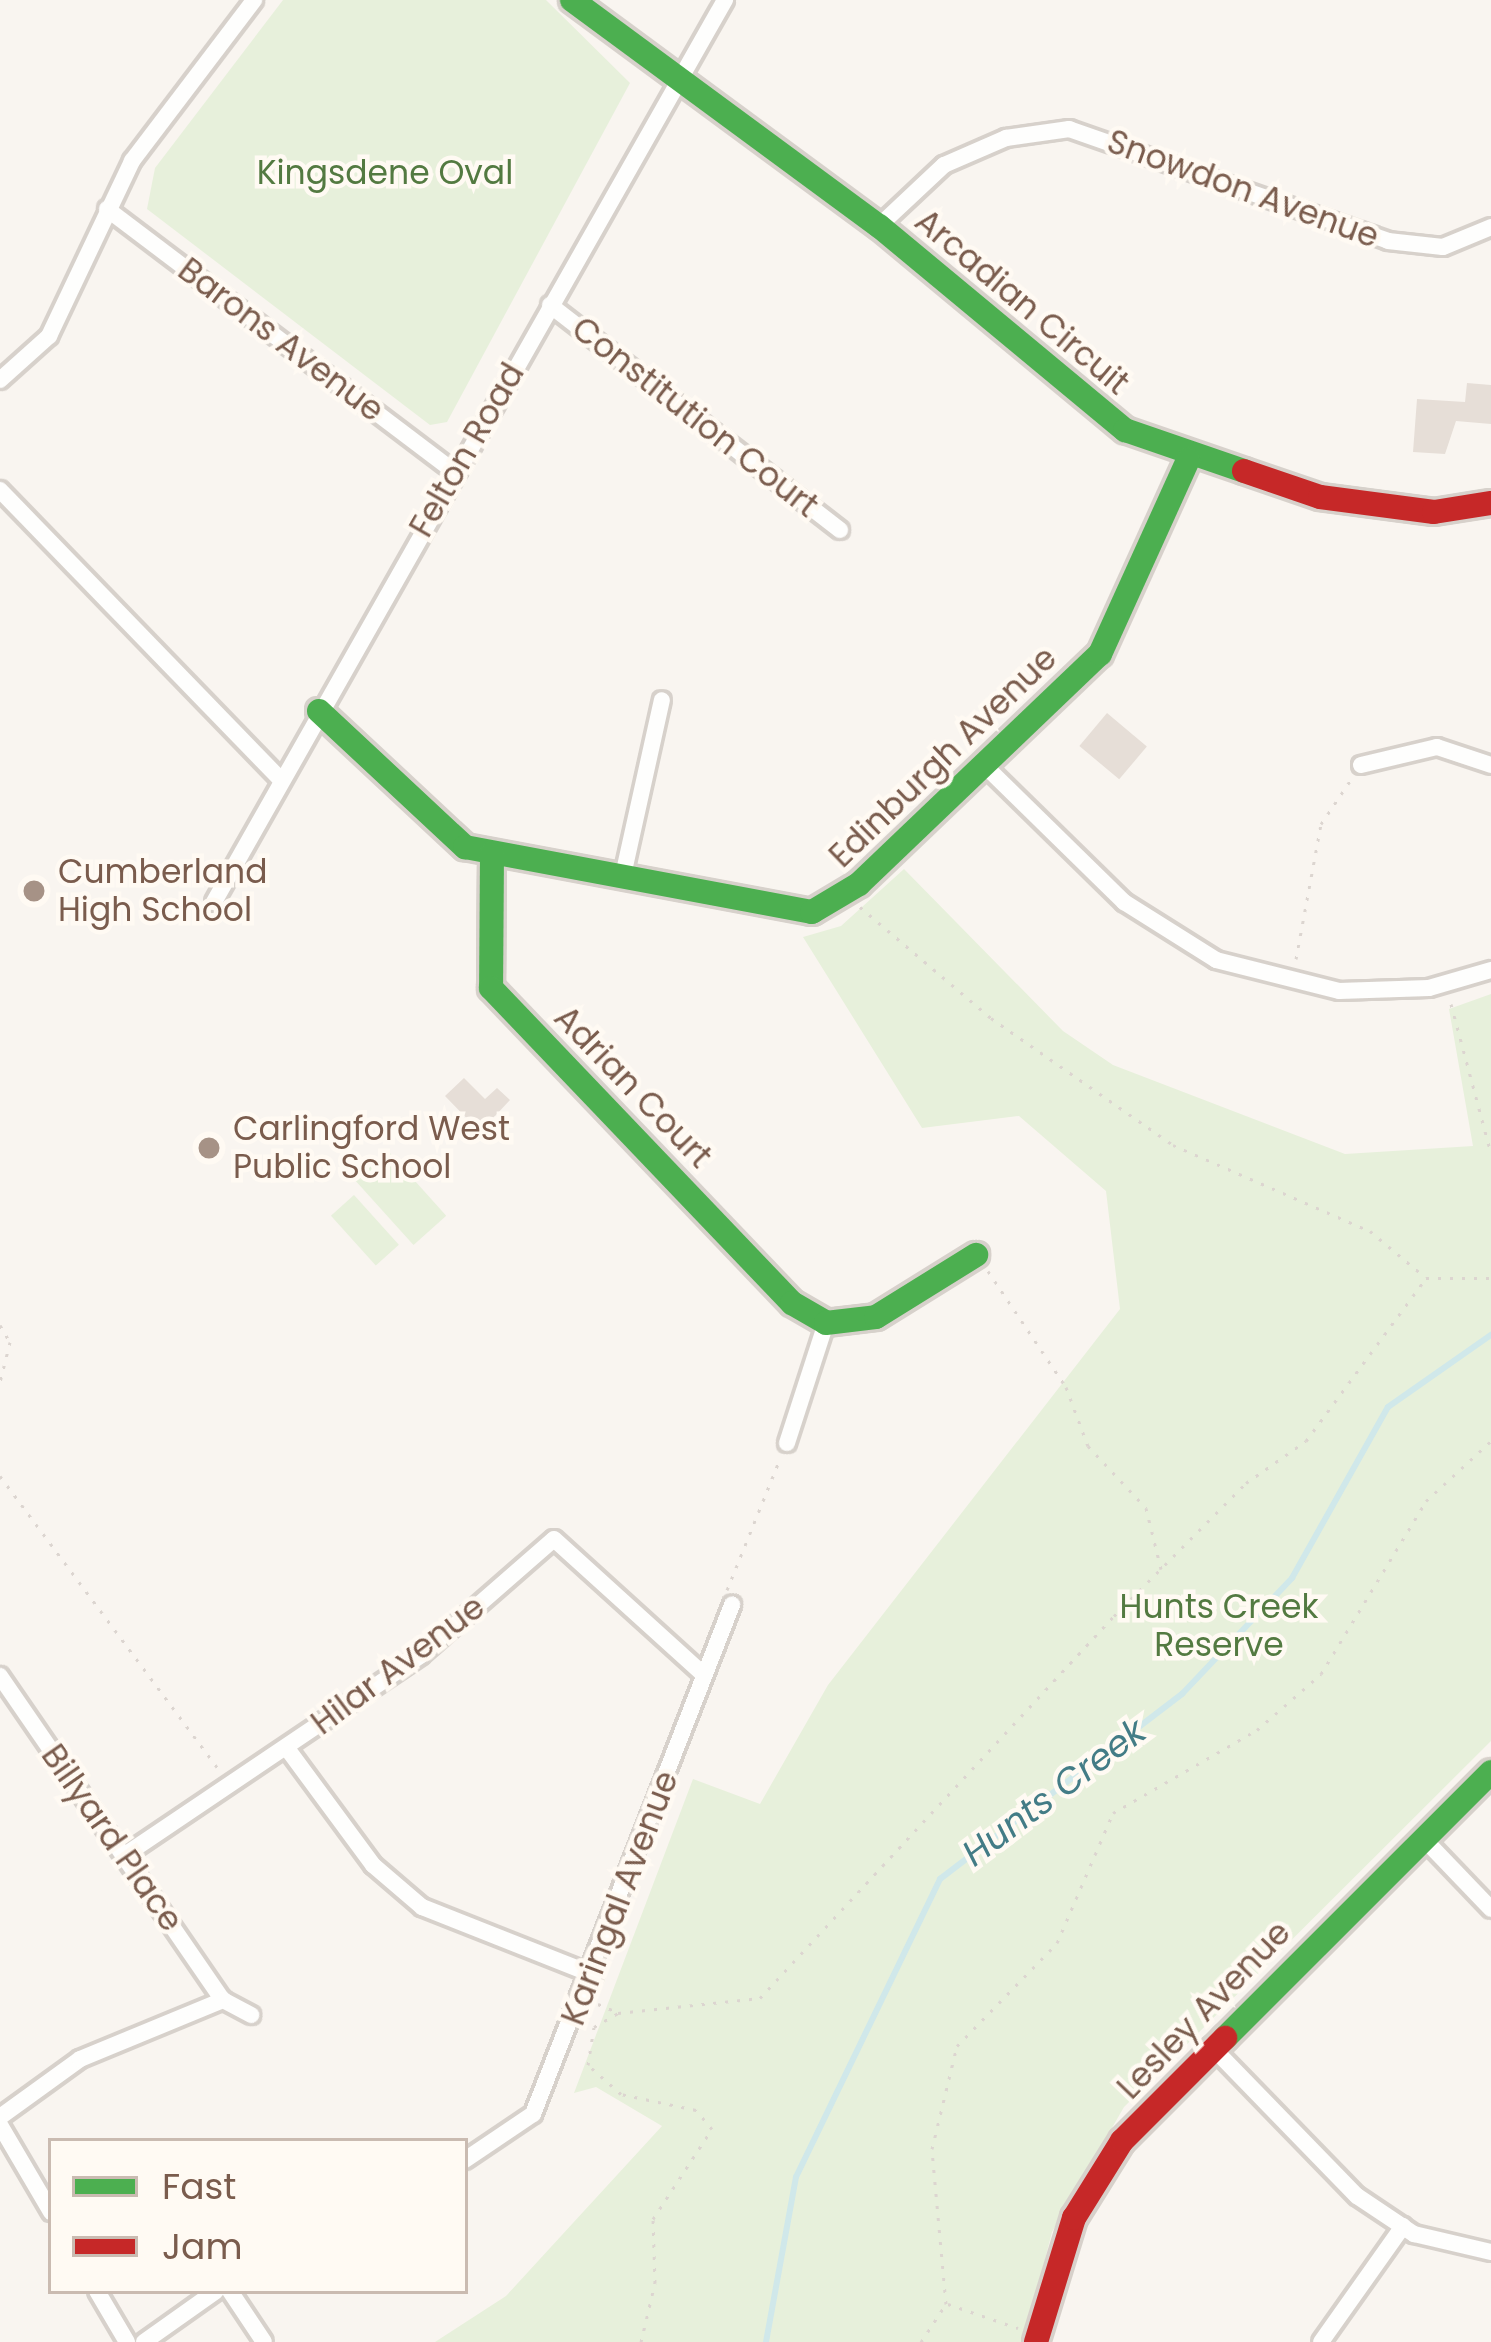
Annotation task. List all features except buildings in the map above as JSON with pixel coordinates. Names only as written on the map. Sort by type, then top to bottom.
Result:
[{"type":"street","points":[[0,380],[58,322],[107,209],[254,0]]},
{"type":"street","name":"Arcadian Circuit","points":[[572,0],[676,84],[879,226],[1125,430],[1188,460],[1320,497],[1434,512],[1491,502]]},
{"type":"street","name":"Felton Road","points":[[214,902],[280,778],[725,0]]},
{"type":"street","name":"Snowdon Avenue","points":[[879,226],[944,165],[1006,138],[1069,129],[1388,241],[1443,247],[1491,227]]},
{"type":"street","name":"Barons Avenue","points":[[107,209],[455,472]]},
{"type":"street","name":"Constitution Court","points":[[550,305],[840,530]]},
{"type":"street","name":"Edinburgh Avenue","points":[[320,711],[465,847],[794,916],[847,895],[1100,654],[1188,460]]},
{"type":"street","points":[[0,490],[280,778]]},
{"type":"street","points":[[622,880],[662,700]]},
{"type":"street","points":[[1360,765],[1437,747],[1491,765]]},
{"type":"street","points":[[982,763],[1150,922],[1291,985],[1446,985],[1491,970]]},
{"type":"street","name":"Adrian Court","points":[[492,853],[491,988],[792,1303],[826,1323]]},
{"type":"street","points":[[787,1443],[826,1323],[875,1317],[976,1255]]},
{"type":"street","name":"Hilar Avenue","points":[[125,1855],[448,1635],[554,1539],[704,1675]]},
{"type":"street","name":"Karingal Avenue","points":[[468,2158],[533,2114],[594,1975],[733,1605]]},
{"type":"street","name":"Billyard Place","points":[[0,1676],[223,2000]]},
{"type":"street","points":[[286,1747],[373,1865],[422,1907],[594,1975]]},
{"type":"street","name":"Lesley Avenue","points":[[1036,2338],[1074,2218],[1123,2141],[1211,2046],[1491,1772]]},
{"type":"street","points":[[1423,1838],[1491,1909]]},
{"type":"street","points":[[48,2207],[0,2121],[80,2059],[223,2000],[251,2015]]},
{"type":"street","points":[[1211,2046],[1357,2196],[1403,2226],[1491,2252]]},
{"type":"street","points":[[1321,2342],[1403,2226]]},
{"type":"street","points":[[99,2294],[127,2342]]},
{"type":"street","points":[[144,2342],[212,2294]]},
{"type":"street","points":[[232,2294],[264,2342]]},
{"type":"path","points":[[1291,985],[1321,824],[1360,765]]},
{"type":"path","points":[[847,895],[991,1018],[1173,1144],[1370,1232],[1426,1278],[1491,1278]]},
{"type":"path","points":[[1446,985],[1491,1153]]},
{"type":"path","points":[[976,1255],[1066,1387],[1088,1446],[1145,1508],[1161,1568]]},
{"type":"path","points":[[641,2342],[655,2283],[653,2218],[712,2129],[696,2110],[621,2094],[588,2065],[594,2027],[618,2013],[760,1998],[1161,1568],[1306,1441],[1426,1278]]},
{"type":"path","points":[[0,1324],[10,1342],[0,1382]]},
{"type":"path","points":[[921,2342],[946,2304],[932,2149],[958,2046],[1057,1943],[1113,1813],[1257,1730],[1321,1673],[1426,1501],[1491,1441]]},
{"type":"path","points":[[733,1605],[725,1583],[787,1443]]},
{"type":"path","points":[[0,1476],[230,1785]]},
{"type":"path","points":[[584,1998],[618,2013]]},
{"type":"path","points":[[946,2304],[1036,2338]]},
{"type":"green space","name":"Kingsdene Oval","points":[[283,0],[546,0],[630,83],[447,422],[430,425],[147,209],[155,168]]},
{"type":"green space","name":"Hunts Creek Reserve","points":[[904,869],[1063,1031],[1113,1065],[1345,1154],[1473,1146],[1449,1009],[1491,994],[1491,1741],[1124,2107],[1052,2232],[1024,2342],[435,2342],[506,2296],[662,2126],[596,2087],[574,2093],[693,1779],[760,1804],[828,1685],[1120,1309],[1106,1191],[1019,1116],[922,1128],[803,937],[841,926]]},
{"type":"green space","points":[[388,1151],[446,1216],[414,1245],[355,1180]]},
{"type":"green space","points":[[354,1195],[399,1245],[376,1266],[331,1216]]},
{"type":"waterway","name":"Hunts Creek","points":[[766,2342],[796,2177],[940,1879],[1182,1694],[1292,1578],[1388,1407],[1491,1335]]},
{"type":"traffic: fast","points":[[572,0],[879,226],[1125,430],[1244,471]]},
{"type":"traffic: fast","points":[[319,711],[465,847],[812,912],[859,884],[1100,654],[1188,460]]},
{"type":"traffic: fast","points":[[492,853],[491,988],[792,1303],[826,1323],[876,1317],[976,1255]]},
{"type":"traffic: fast","points":[[1225,2038],[1491,1772]]},
{"type":"traffic: jam","points":[[1244,471],[1320,497],[1434,512],[1491,503]]},
{"type":"traffic: jam","points":[[1036,2342],[1074,2218],[1122,2141],[1225,2038]]},
{"type":"place","name":"Cumberland High School","points":[[34,891]]},
{"type":"place","name":"Carlingford West Public School","points":[[209,1148]]}]
